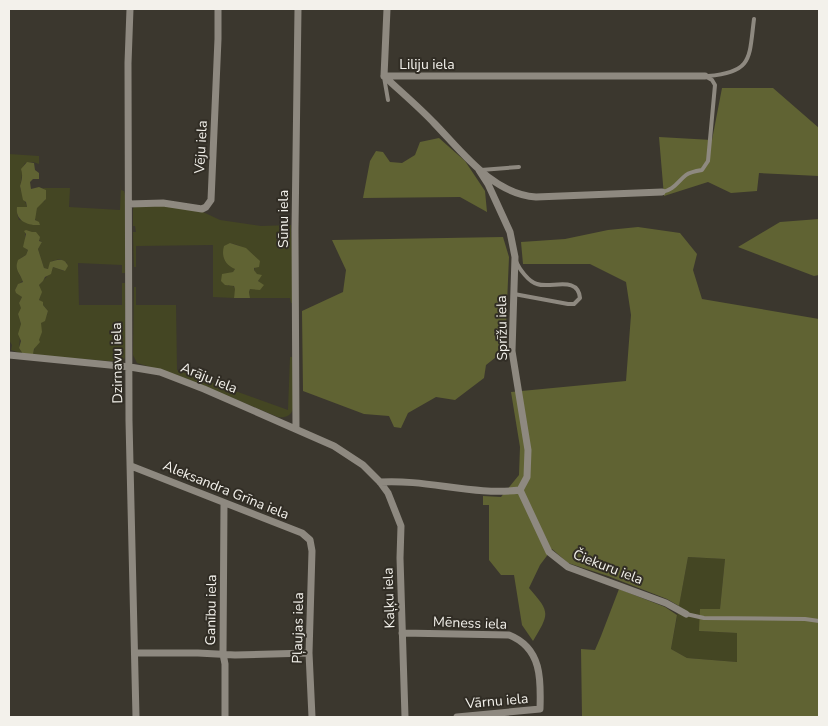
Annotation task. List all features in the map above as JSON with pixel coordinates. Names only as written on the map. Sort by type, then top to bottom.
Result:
[{"type":"street","name":"Dzirnavu iela","points":[[130,9],[130,367],[136,717]]},
{"type":"street","name":"Vēju iela","points":[[129,204],[163,203],[202,209],[211,200],[218,9]]},
{"type":"street","name":"Sūnu iela","points":[[296,429],[295,229],[298,9]]},
{"type":"street","points":[[384,76],[387,9]]},
{"type":"street","name":"Liliju iela","points":[[384,76],[705,76]]},
{"type":"street","name":"Liliju iela","points":[[384,76],[434,123],[479,170],[514,193],[525,196],[662,192]]},
{"type":"street","name":"Sprīžu iela","points":[[479,170],[488,184],[510,232],[515,257],[512,351],[528,450],[527,477],[520,490]]},
{"type":"street","name":"Arāju iela","points":[[9,355],[130,367],[160,372],[334,446],[350,456],[380,482]]},
{"type":"street","name":"Aleksandra Grīna iela","points":[[132,466],[302,533],[310,540]]},
{"type":"street","points":[[380,482],[400,481],[503,493],[520,490]]},
{"type":"street","name":"Kaļķu iela","points":[[380,482],[394,505],[401,526],[400,558],[405,717]]},
{"type":"street","name":"Čiekuru iela","points":[[520,490],[549,552],[568,567],[666,603],[686,614]]},
{"type":"street","name":"Ganību iela","points":[[224,503],[223,654],[225,664],[225,717]]},
{"type":"street","name":"Pļaujas iela","points":[[310,540],[312,552],[309,653],[312,717]]},
{"type":"street","name":"Mēness iela","points":[[402,633],[503,634],[515,638],[531,652],[538,665],[540,672],[540,709]]},
{"type":"street","points":[[136,654],[309,653]]},
{"type":"street","name":"Vārnu iela","points":[[457,717],[540,709]]},
{"type":"lane","points":[[705,76],[734,71],[742,67],[750,51],[754,19]]},
{"type":"lane","points":[[384,76],[388,100]]},
{"type":"lane","points":[[662,192],[673,189],[690,173],[702,170],[708,161],[715,85],[712,80],[705,76]]},
{"type":"lane","points":[[479,170],[518,167]]},
{"type":"lane","points":[[513,293],[568,304],[574,304],[580,298],[578,290],[567,284],[539,285],[534,283],[520,269],[515,257]]},
{"type":"lane","points":[[686,614],[704,618],[805,619],[819,621]]},
{"type":"green space","points":[[722,88],[773,88],[819,128],[819,176],[759,173],[757,191],[731,193],[708,182],[664,196],[659,137],[712,140]]},
{"type":"green space","points":[[439,138],[465,161],[485,191],[487,212],[460,197],[363,198],[370,161],[376,151],[383,152],[390,162],[402,163],[415,155],[420,142]]},
{"type":"green space","points":[[9,154],[39,156],[39,164],[33,162],[25,163],[23,167],[20,188],[27,207],[17,214],[19,220],[37,222],[34,217],[37,208],[39,204],[45,201],[44,189],[42,188],[70,188],[69,207],[120,210],[121,183],[121,190],[124,191],[125,195],[125,273],[122,273],[122,265],[78,263],[79,305],[122,305],[122,283],[125,283],[126,355],[121,362],[32,355],[41,334],[41,323],[48,311],[39,300],[41,295],[39,285],[52,271],[53,267],[64,271],[67,263],[60,259],[52,261],[48,269],[44,268],[38,249],[42,242],[34,234],[25,232],[25,248],[28,250],[26,255],[17,263],[17,270],[23,280],[15,290],[22,297],[19,303],[22,308],[18,314],[21,324],[19,348],[23,354],[11,350],[12,345],[9,340]]},
{"type":"green space","points":[[27,162],[34,163],[35,170],[39,173],[39,179],[33,179],[30,182],[31,189],[39,187],[46,190],[46,199],[37,208],[35,220],[40,225],[31,225],[23,222],[17,212],[17,207],[27,207],[26,202],[23,200],[20,186],[22,178],[21,169]]},
{"type":"green space","points":[[160,204],[203,212],[220,220],[261,226],[291,225],[294,303],[291,303],[290,298],[250,298],[250,289],[259,283],[254,270],[258,260],[245,249],[230,243],[235,269],[228,274],[228,286],[232,285],[236,289],[234,298],[213,297],[213,245],[136,246],[136,267],[134,267],[133,232],[136,232],[135,226],[133,226],[133,209],[134,207]]},
{"type":"green space","points":[[819,219],[819,275],[814,276],[738,247],[780,222]]},
{"type":"green space","points":[[638,227],[680,233],[697,254],[693,270],[702,299],[819,319],[819,717],[582,717],[581,649],[595,650],[619,589],[665,607],[677,615],[671,649],[687,658],[737,662],[737,633],[699,631],[700,609],[720,609],[725,559],[688,557],[679,606],[667,599],[608,576],[568,563],[552,549],[540,565],[529,588],[541,602],[545,613],[545,618],[533,641],[522,625],[514,575],[501,575],[489,560],[489,505],[483,505],[483,496],[501,497],[519,475],[520,447],[511,392],[626,381],[631,315],[626,282],[590,264],[523,264],[521,242],[565,239],[608,230]]},
{"type":"green space","points":[[24,231],[36,232],[40,237],[39,241],[42,242],[38,249],[44,268],[48,269],[50,262],[58,260],[64,261],[68,266],[65,271],[53,267],[51,274],[45,277],[39,285],[42,292],[39,300],[43,302],[48,311],[45,321],[41,323],[40,342],[34,349],[33,354],[23,354],[19,348],[21,341],[18,334],[21,324],[18,314],[21,308],[19,303],[22,297],[15,290],[18,284],[23,282],[17,266],[18,260],[26,255],[28,250],[23,247],[26,234]]},
{"type":"green space","points":[[503,237],[509,257],[505,350],[486,365],[484,378],[455,400],[436,397],[408,413],[401,428],[394,427],[389,416],[364,414],[303,391],[302,311],[343,292],[346,270],[332,240]]},
{"type":"green space","points":[[230,243],[246,248],[260,261],[259,267],[254,268],[254,270],[257,274],[262,275],[258,281],[264,285],[260,290],[250,289],[250,298],[234,298],[234,286],[225,285],[221,281],[222,274],[233,272],[235,269],[226,263],[224,257],[224,246]]},
{"type":"green space","points":[[134,287],[136,287],[136,305],[176,305],[177,370],[288,410],[290,357],[294,357],[293,409],[291,413],[285,417],[278,417],[177,375],[137,363],[133,355]]},
{"type":"green space","points":[[688,557],[725,559],[720,610],[699,631],[738,633],[737,662],[687,658],[671,649]]}]
